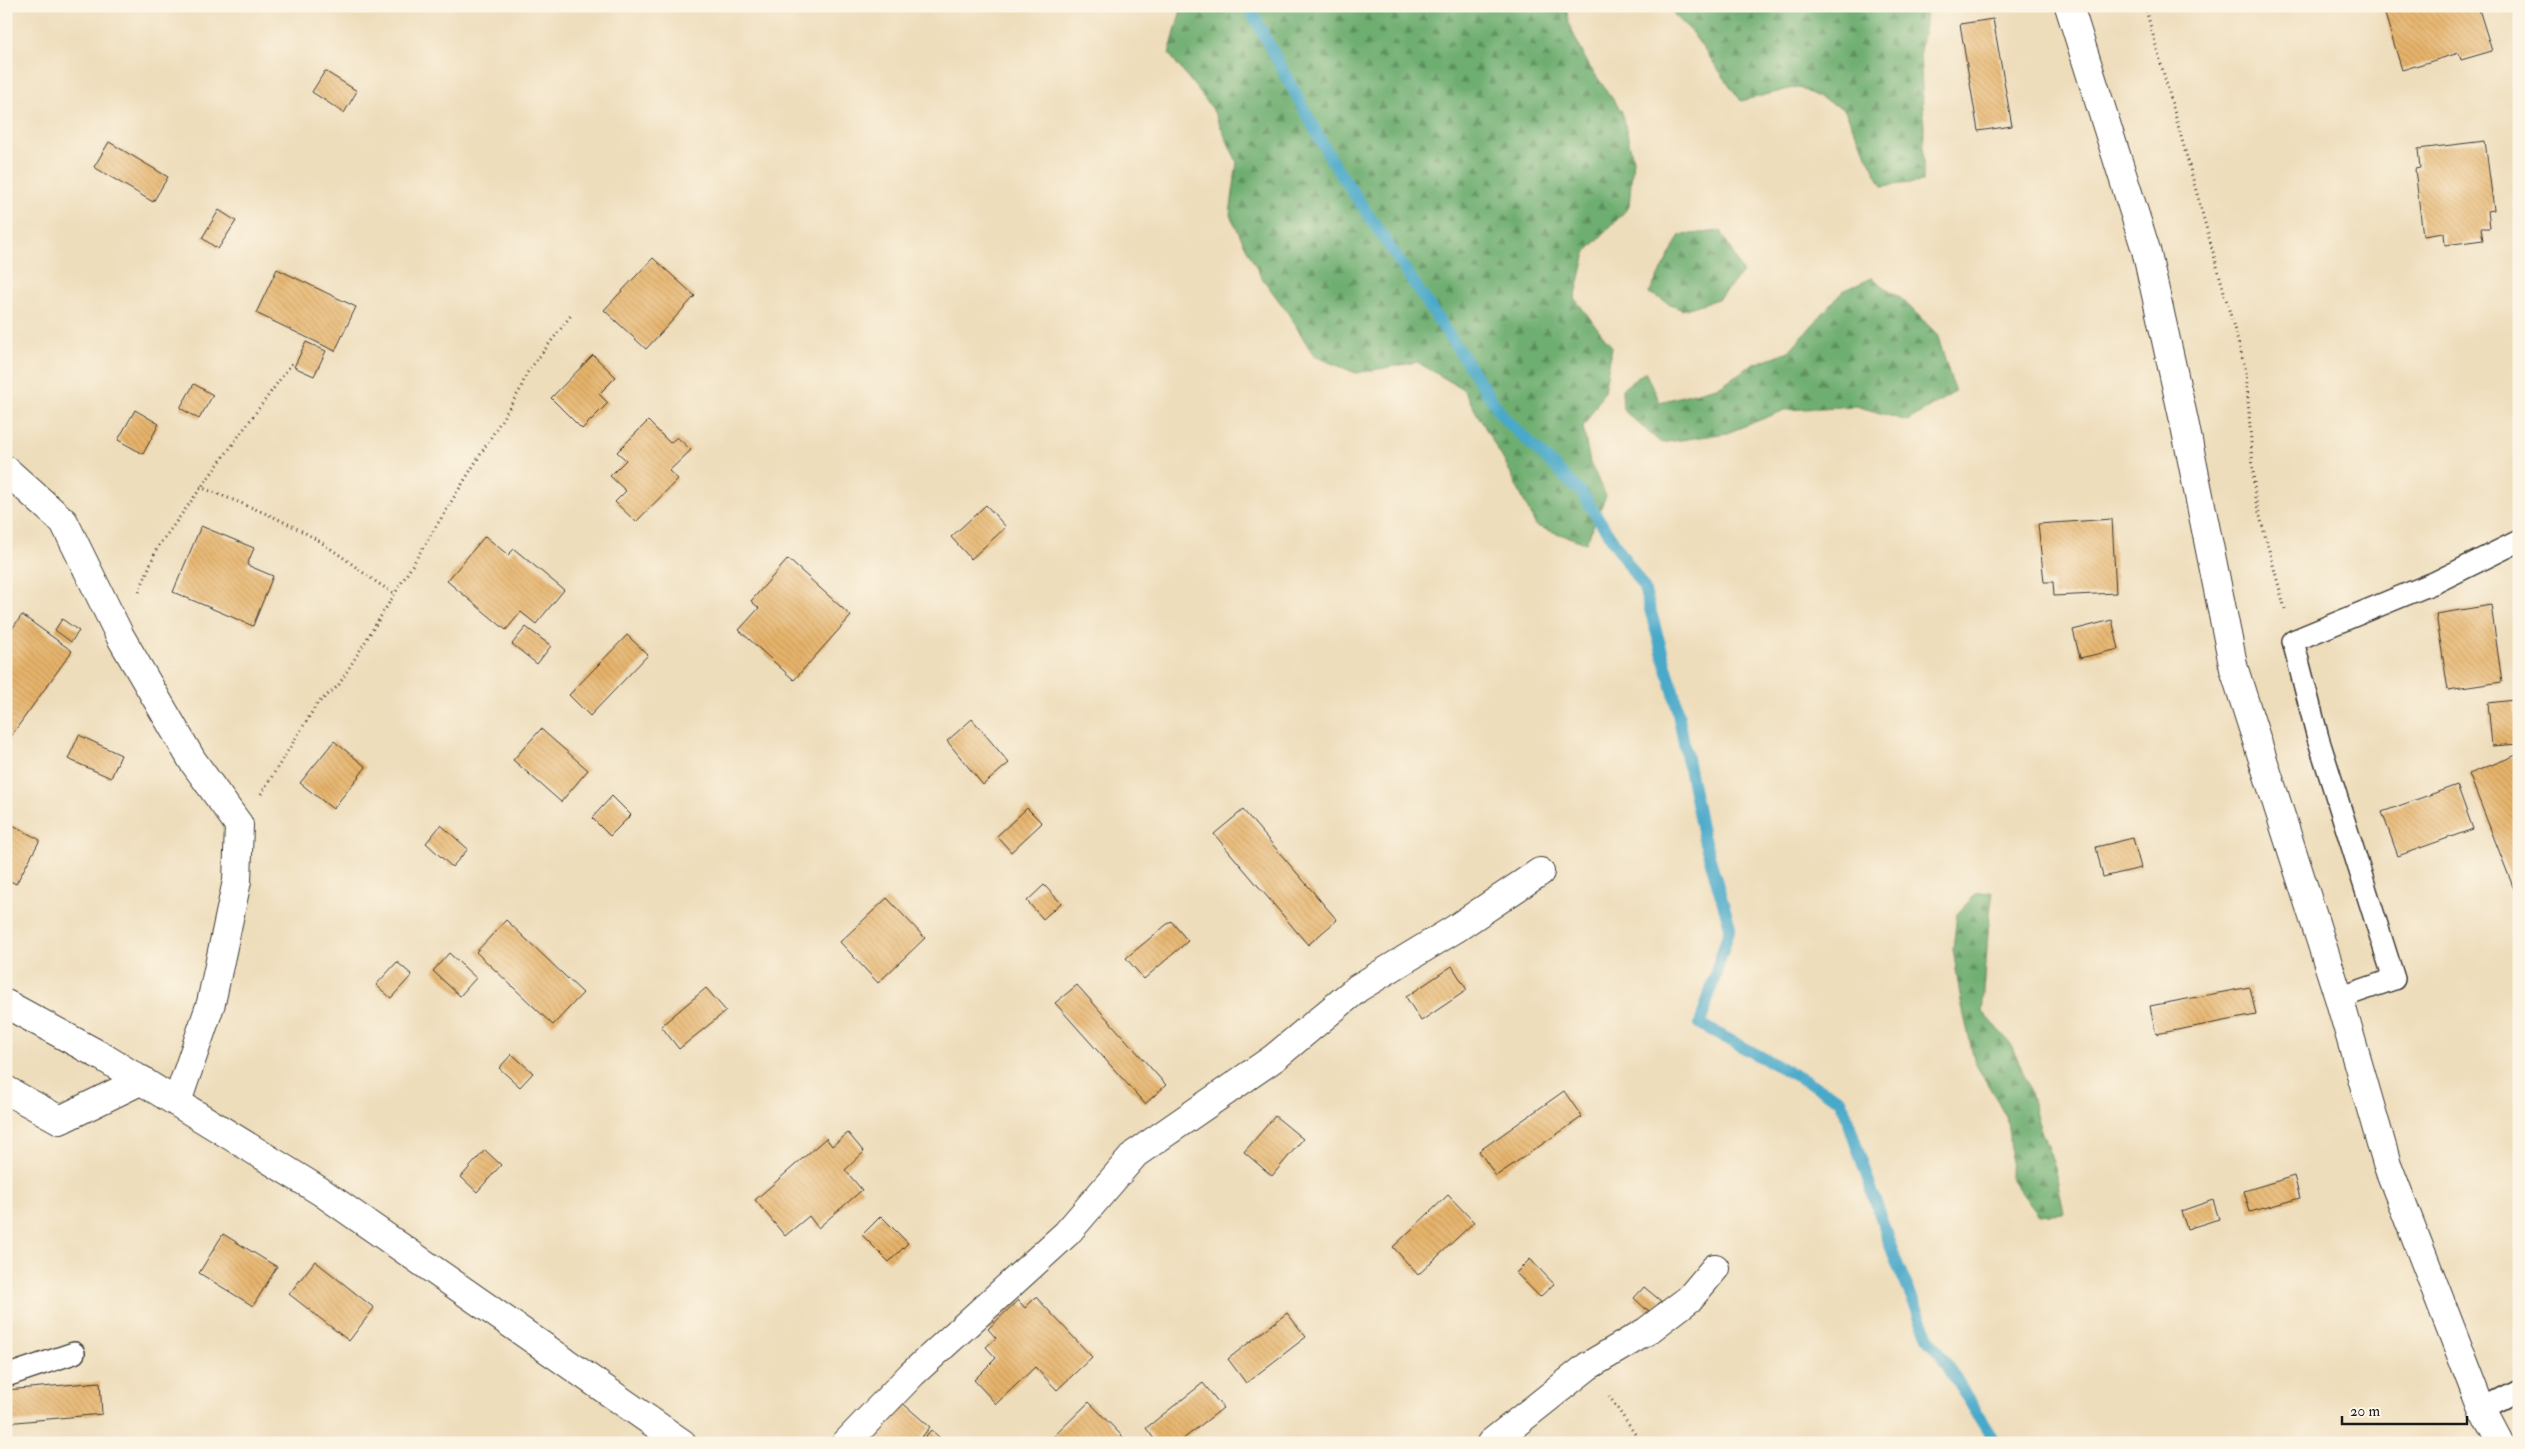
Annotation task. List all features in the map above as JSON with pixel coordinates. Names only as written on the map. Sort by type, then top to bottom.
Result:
[{"type":"street","points":[[2069,6],[2146,250],[2184,422],[2234,669],[2339,998],[2387,1164],[2482,1409],[2500,1443]]},
{"type":"street","points":[[6,470],[64,522],[120,636],[192,760],[239,825],[237,882],[211,1003],[177,1102]]},
{"type":"street","points":[[846,1443],[912,1374],[1067,1233],[1135,1154],[1274,1058],[1358,988],[1455,929],[1540,872]]},
{"type":"street","points":[[6,1004],[142,1080],[320,1191],[682,1443]]},
{"type":"street","points":[[6,1090],[60,1120],[142,1080]]},
{"type":"street","points":[[1491,1443],[1588,1366],[1647,1331],[1690,1299],[1715,1268]]},
{"type":"lane","points":[[2339,998],[2394,978],[2318,738],[2293,641],[2436,582],[2519,541]]},
{"type":"lane","points":[[6,1376],[74,1353]]},
{"type":"lane","points":[[2482,1409],[2519,1390]]},
{"type":"path","points":[[2145,6],[2246,371],[2255,498],[2293,641]]},
{"type":"path","points":[[239,825],[260,796],[317,704],[338,686],[520,390],[527,373],[572,314]]},
{"type":"path","points":[[120,636],[157,548],[292,363]]},
{"type":"path","points":[[200,487],[250,506],[327,546],[373,581],[394,593]]},
{"type":"path","points":[[1588,1366],[1641,1443]]},
{"type":"green space","points":[[1182,6],[1566,6],[1569,25],[1589,66],[1622,112],[1633,159],[1629,207],[1586,252],[1575,299],[1612,347],[1604,392],[1583,427],[1590,463],[1606,496],[1586,543],[1536,526],[1507,466],[1463,389],[1417,362],[1356,373],[1314,356],[1288,313],[1260,275],[1230,215],[1237,162],[1212,108],[1169,54]]},
{"type":"green space","points":[[1665,6],[1928,6],[1920,51],[1924,127],[1923,182],[1882,186],[1844,109],[1797,87],[1741,101],[1690,30]]},
{"type":"green space","points":[[1721,231],[1743,273],[1718,299],[1682,310],[1649,293],[1680,235]]},
{"type":"green space","points":[[1872,278],[1903,300],[1937,334],[1955,392],[1907,421],[1856,406],[1785,410],[1727,433],[1661,443],[1623,410],[1622,389],[1645,372],[1660,402],[1720,386],[1752,365],[1789,351],[1843,291]]},
{"type":"green space","points":[[1993,892],[1982,1012],[2012,1045],[2028,1085],[2038,1122],[2055,1168],[2064,1213],[2038,1215],[2010,1177],[2011,1149],[2006,1115],[1975,1063],[1961,1002],[1953,949],[1957,914],[1977,893]]},
{"type":"building","points":[[2399,6],[2478,6],[2492,51],[2461,60],[2459,53],[2402,70],[2384,11]]},
{"type":"building","points":[[1993,19],[2012,126],[1978,131],[1960,24]]},
{"type":"building","points":[[325,71],[357,91],[344,113],[312,92]]},
{"type":"building","points":[[2485,141],[2494,210],[2488,211],[2490,228],[2481,228],[2483,240],[2445,245],[2444,233],[2423,236],[2415,169],[2420,168],[2418,149]]},
{"type":"building","points":[[109,142],[168,177],[153,202],[94,167]]},
{"type":"building","points":[[219,210],[236,221],[218,249],[202,238]]},
{"type":"building","points":[[653,258],[695,296],[646,349],[604,310]]},
{"type":"building","points":[[277,269],[356,307],[335,351],[256,313]]},
{"type":"building","points":[[306,342],[326,351],[314,376],[294,367]]},
{"type":"building","points":[[593,355],[616,377],[599,394],[608,403],[582,429],[551,398]]},
{"type":"building","points":[[194,384],[213,395],[199,419],[180,408]]},
{"type":"building","points":[[135,410],[159,424],[143,454],[118,440]]},
{"type":"building","points":[[648,421],[670,443],[677,437],[691,450],[669,471],[678,479],[636,522],[615,502],[626,491],[610,476],[626,460],[617,452]]},
{"type":"building","points":[[986,505],[1006,527],[971,559],[951,537]]},
{"type":"building","points":[[2112,519],[2116,593],[2054,596],[2053,582],[2044,582],[2038,524]]},
{"type":"building","points":[[201,526],[254,548],[247,565],[273,576],[253,626],[173,592]]},
{"type":"building","points":[[485,536],[508,555],[514,549],[564,590],[536,624],[521,612],[506,630],[447,581]]},
{"type":"building","points":[[788,559],[851,616],[794,680],[739,630],[759,608],[751,601]]},
{"type":"building","points":[[2491,605],[2502,682],[2448,690],[2436,614]]},
{"type":"building","points":[[22,615],[72,651],[6,743],[6,637]]},
{"type":"building","points":[[62,619],[79,631],[71,642],[55,630]]},
{"type":"building","points":[[2112,620],[2119,649],[2080,658],[2073,630]]},
{"type":"building","points":[[526,627],[551,646],[537,664],[512,644]]},
{"type":"building","points":[[627,635],[648,655],[590,716],[569,695]]},
{"type":"building","points":[[2514,700],[2519,744],[2492,746],[2488,703]]},
{"type":"building","points":[[972,719],[1009,763],[983,785],[947,741]]},
{"type":"building","points":[[541,729],[588,770],[561,802],[513,760]]},
{"type":"building","points":[[79,735],[121,755],[111,778],[68,759]]},
{"type":"building","points":[[334,741],[366,767],[333,809],[300,783]]},
{"type":"building","points":[[2519,754],[2519,902],[2469,774]]},
{"type":"building","points":[[2457,785],[2473,829],[2398,856],[2382,812]]},
{"type":"building","points":[[612,796],[631,815],[610,836],[592,818]]},
{"type":"building","points":[[1027,808],[1042,823],[1011,852],[997,836]]},
{"type":"building","points":[[1243,810],[1337,920],[1308,945],[1214,834]]},
{"type":"building","points":[[11,824],[40,840],[16,884],[6,879],[6,832]]},
{"type":"building","points":[[441,825],[468,849],[452,867],[426,843]]},
{"type":"building","points":[[2133,838],[2141,868],[2103,877],[2096,847]]},
{"type":"building","points":[[1044,885],[1061,903],[1043,919],[1027,901]]},
{"type":"building","points":[[887,898],[925,938],[878,983],[840,942]]},
{"type":"building","points":[[506,920],[583,993],[553,1025],[476,952]]},
{"type":"building","points":[[1171,921],[1188,941],[1144,979],[1126,958]]},
{"type":"building","points":[[449,953],[476,978],[460,996],[433,971]]},
{"type":"building","points":[[397,962],[412,975],[391,998],[376,985]]},
{"type":"building","points":[[1452,966],[1467,990],[1421,1021],[1406,997]]},
{"type":"building","points":[[1077,985],[1166,1085],[1145,1104],[1055,1003]]},
{"type":"building","points":[[2250,987],[2256,1015],[2156,1034],[2150,1006]]},
{"type":"building","points":[[706,988],[726,1011],[679,1049],[661,1026]]},
{"type":"building","points":[[512,1054],[533,1073],[520,1087],[499,1068]]},
{"type":"building","points":[[1564,1091],[1582,1117],[1496,1176],[1479,1151]]},
{"type":"building","points":[[1275,1116],[1303,1139],[1272,1176],[1244,1152]]},
{"type":"building","points":[[848,1133],[864,1152],[845,1170],[862,1190],[818,1228],[809,1216],[785,1236],[755,1200],[826,1138],[832,1146]]},
{"type":"building","points":[[485,1150],[501,1165],[477,1192],[461,1177]]},
{"type":"building","points":[[2294,1176],[2300,1198],[2250,1212],[2244,1191]]},
{"type":"building","points":[[1448,1195],[1474,1222],[1418,1275],[1393,1247]]},
{"type":"building","points":[[2213,1200],[2219,1219],[2187,1229],[2181,1211]]},
{"type":"building","points":[[881,1216],[908,1243],[889,1262],[862,1235]]},
{"type":"building","points":[[223,1234],[277,1267],[253,1306],[199,1273]]},
{"type":"building","points":[[1530,1259],[1554,1284],[1540,1297],[1516,1273]]},
{"type":"building","points":[[315,1261],[374,1308],[349,1341],[289,1294]]},
{"type":"building","points":[[1644,1287],[1661,1301],[1650,1313],[1634,1298]]},
{"type":"building","points":[[1036,1297],[1092,1357],[1057,1390],[1035,1367],[996,1404],[974,1380],[996,1358],[986,1347],[996,1338],[988,1329],[1018,1300],[1025,1308]]},
{"type":"building","points":[[1287,1313],[1306,1337],[1246,1383],[1228,1359]]},
{"type":"building","points":[[100,1382],[102,1414],[6,1423],[6,1390]]},
{"type":"building","points":[[1203,1383],[1223,1408],[1178,1443],[1157,1443],[1146,1428]]},
{"type":"building","points":[[899,1400],[930,1427],[917,1443],[871,1443],[865,1438]]},
{"type":"building","points":[[1089,1402],[1126,1440],[1123,1443],[1047,1443]]},
{"type":"building","points":[[931,1430],[946,1443],[920,1443]]},
{"type":"waterway","points":[[1248,6],[1331,159],[1504,418],[1581,492],[1644,588],[1674,694],[1702,832],[1730,927],[1700,1024],[1841,1100],[1895,1259],[1929,1337],[1996,1443]]}]
